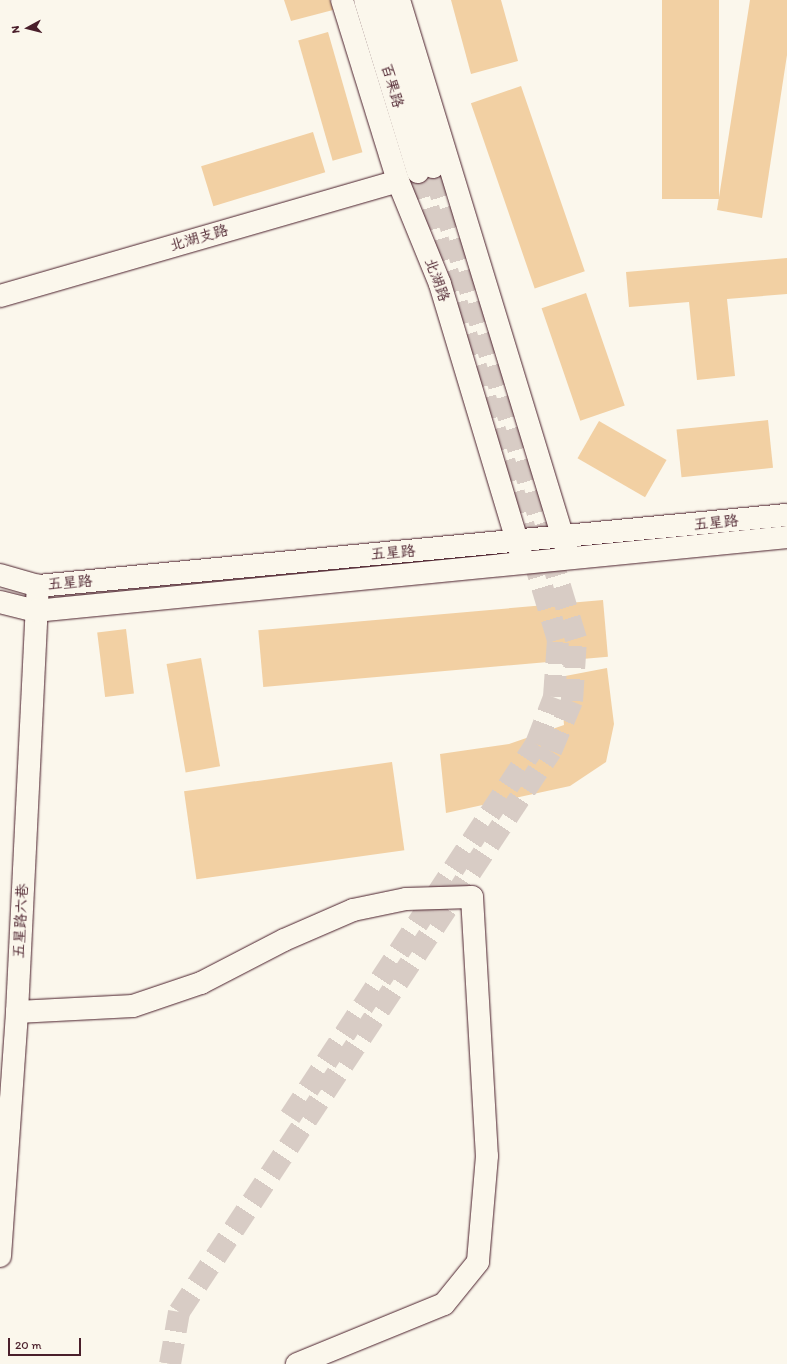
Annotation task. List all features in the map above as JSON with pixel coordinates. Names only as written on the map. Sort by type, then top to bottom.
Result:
[{"type":"main road","name":"北湖路","points":[[342,0],[398,181],[440,284],[524,563]]},
{"type":"main road","name":"百果路","points":[[365,0],[426,170],[381,0]]},
{"type":"main road","points":[[399,0],[570,560]]},
{"type":"main road","name":"北湖支路","points":[[0,296],[398,181]]},
{"type":"main road","name":"五星路","points":[[0,575],[38,586],[517,542],[787,515]]},
{"type":"main road","name":"五星路","points":[[0,602],[35,611],[524,563],[570,560],[787,537]]},
{"type":"main road","name":"五星路六巷","points":[[0,1256],[17,1012],[35,611],[38,586]]},
{"type":"main road","points":[[17,1012],[133,1006],[201,984],[284,940],[353,910],[406,899],[472,897],[487,1156],[478,1262],[444,1304],[297,1364]]},
{"type":"building","points":[[284,0],[330,0],[333,10],[291,21]]},
{"type":"building","points":[[451,0],[501,0],[518,61],[471,74]]},
{"type":"building","points":[[662,0],[719,0],[719,199],[662,199]]},
{"type":"building","points":[[750,0],[787,0],[787,55],[762,218],[717,210]]},
{"type":"building","points":[[328,32],[362,152],[333,161],[298,41]]},
{"type":"building","points":[[521,86],[585,271],[535,289],[471,103]]},
{"type":"building","points":[[313,132],[325,172],[213,206],[201,166]]},
{"type":"building","points":[[787,258],[787,294],[727,299],[735,376],[697,380],[689,302],[629,307],[626,272]]},
{"type":"building","points":[[586,293],[625,406],[580,421],[542,308]]},
{"type":"building","points":[[768,420],[773,468],[682,477],[677,430]]},
{"type":"building","points":[[599,421],[667,460],[645,497],[578,458]]},
{"type":"building","points":[[603,600],[608,657],[263,687],[258,630]]},
{"type":"building","points":[[126,629],[134,694],[105,697],[97,633]]},
{"type":"building","points":[[201,658],[220,766],[186,772],[167,664]]},
{"type":"building","points":[[607,668],[614,724],[606,762],[570,786],[446,813],[440,754],[509,744],[564,725],[560,677]]},
{"type":"building","points":[[392,762],[404,850],[196,879],[184,791]]},
{"type":"tunnel","points":[[170,1364],[179,1312],[551,751],[572,701],[576,639],[433,167]]},
{"type":"tunnel","points":[[290,1117],[536,744],[554,697],[558,640],[418,172]]}]
